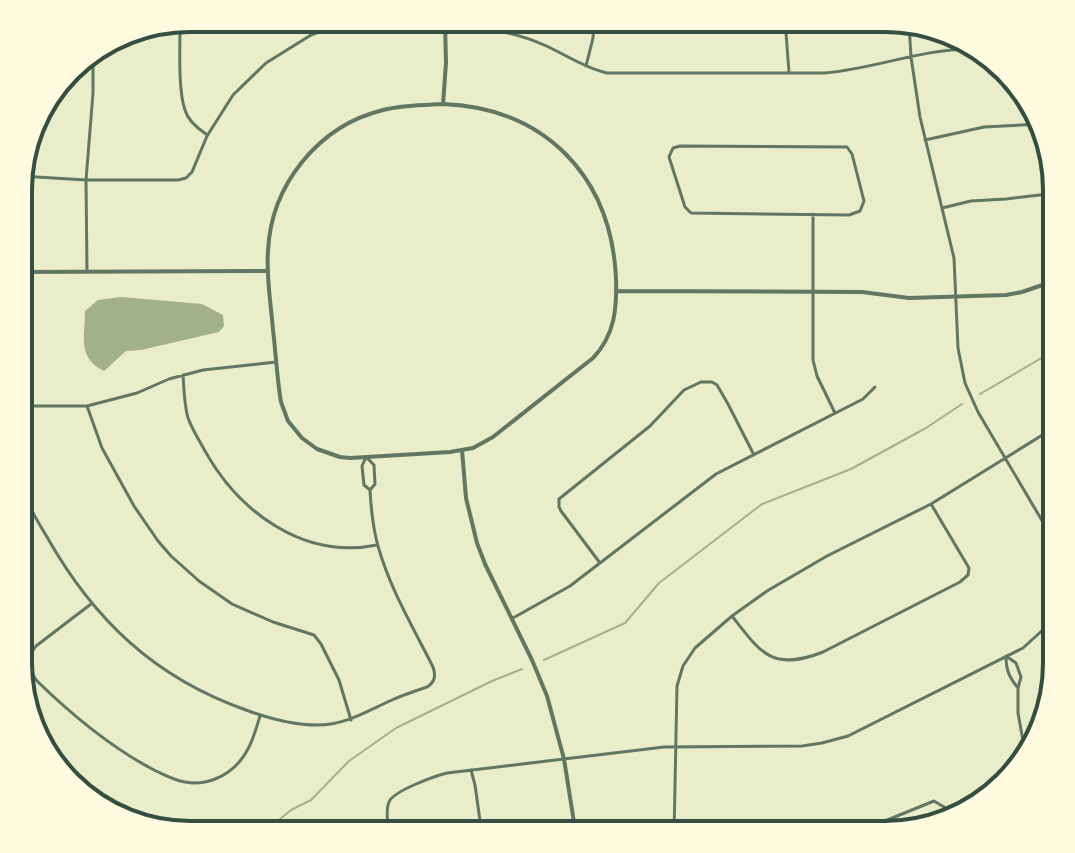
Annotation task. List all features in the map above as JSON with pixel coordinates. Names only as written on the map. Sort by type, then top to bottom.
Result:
[{"type":"street","points":[[180,32],[184,110],[192,123],[207,136]]},
{"type":"street","points":[[33,177],[86,180],[184,179],[192,172],[207,136],[233,95],[266,63],[319,32]]},
{"type":"street","points":[[443,104],[446,32]]},
{"type":"street","points":[[503,32],[548,46],[607,73],[846,71],[957,50]]},
{"type":"street","points":[[586,66],[593,32]]},
{"type":"street","points":[[786,32],[789,73]]},
{"type":"street","points":[[910,34],[925,140],[954,258],[959,359],[967,389],[974,407],[1043,522]]},
{"type":"street","points":[[87,272],[86,180],[93,66]]},
{"type":"street","points":[[443,104],[503,113],[531,127],[567,156],[592,189],[606,220],[613,249],[616,291],[612,327],[606,342],[593,358],[478,446],[462,450],[350,458],[332,455],[309,444],[295,431],[281,402],[268,271],[269,236],[279,200],[295,170],[316,147],[349,123],[395,107],[443,104]]},
{"type":"street","points":[[925,140],[984,127],[1029,125]]},
{"type":"street","points":[[680,146],[847,147],[852,154],[864,206],[854,214],[813,214],[691,213],[687,211],[670,164],[670,152],[680,146]]},
{"type":"street","points":[[942,208],[971,201],[1043,195]]},
{"type":"street","points":[[813,214],[813,360],[835,413]]},
{"type":"street","points":[[32,272],[268,271]]},
{"type":"street","points":[[616,291],[862,292],[897,298],[1014,294],[1043,285]]},
{"type":"street","points":[[32,406],[87,406],[137,393],[183,375],[218,367],[276,362]]},
{"type":"street","points":[[183,375],[186,412],[192,428],[222,479],[248,507],[273,524],[310,541],[356,549],[377,545]]},
{"type":"street","points":[[600,563],[559,507],[559,499],[650,426],[684,390],[695,383],[707,381],[717,385],[754,455]]},
{"type":"street","points":[[513,618],[561,592],[705,482],[863,399],[875,387]]},
{"type":"street","points":[[87,406],[102,448],[134,506],[158,541],[192,575],[232,604],[263,619],[314,635],[339,680],[351,720]]},
{"type":"street","points":[[674,821],[675,699],[683,666],[695,648],[732,616],[794,574],[931,504],[1043,435]]},
{"type":"street","points":[[462,450],[466,498],[477,543],[547,696],[564,759],[574,821]]},
{"type":"street","points":[[32,512],[65,570],[91,604],[128,641],[169,673],[206,693],[260,715],[317,725],[351,720],[427,687],[432,684],[435,675],[392,586],[377,545],[370,490],[375,484],[374,465],[366,457]]},
{"type":"street","points":[[366,457],[362,466],[364,485],[370,490]]},
{"type":"street","points":[[732,616],[763,653],[785,659],[803,658],[823,652],[960,582],[968,575],[969,568],[931,504]]},
{"type":"street","points":[[32,651],[91,604]]},
{"type":"street","points":[[388,821],[389,802],[395,794],[447,773],[676,746],[802,746],[834,740],[858,731],[1023,648],[1043,630]]},
{"type":"street","points":[[1006,656],[1006,668],[1018,688]]},
{"type":"street","points":[[1006,656],[1016,663],[1021,677],[1018,713],[1023,740]]},
{"type":"street","points":[[32,671],[37,681],[87,726],[147,766],[180,781],[195,783],[213,780],[233,769],[246,754],[260,715]]},
{"type":"street","points":[[471,770],[480,821]]},
{"type":"street","points":[[885,821],[934,801],[945,809]]},
{"type":"shaded area","points":[[121,297],[202,304],[223,315],[224,326],[219,332],[126,351],[104,371],[95,366],[86,353],[85,311],[98,300]]},
{"type":"waterway","points":[[980,394],[1043,357]]},
{"type":"waterway","points":[[544,660],[625,623],[659,583],[762,504],[851,469],[926,428],[962,404]]},
{"type":"waterway","points":[[278,821],[311,800],[349,761],[396,728],[522,669]]}]
